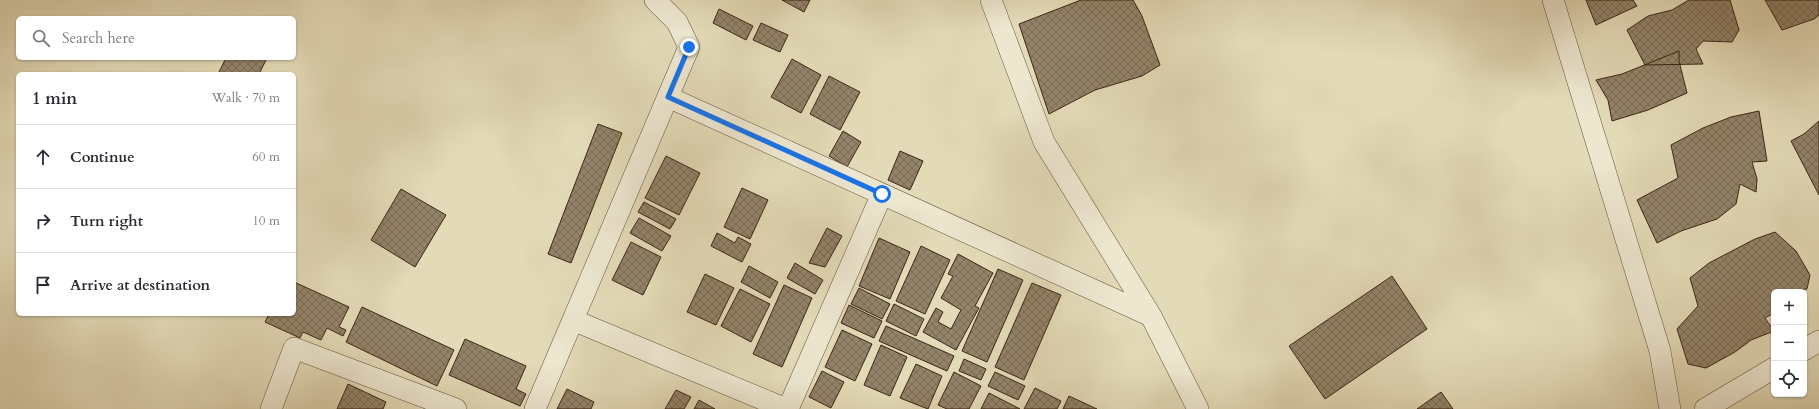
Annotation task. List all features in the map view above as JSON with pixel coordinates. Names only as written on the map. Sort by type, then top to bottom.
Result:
[{"type":"street","points":[[535,409],[689,47],[677,22],[655,0]]},
{"type":"street","points":[[991,0],[1044,142],[1151,316],[1198,409]]},
{"type":"street","points":[[1552,0],[1660,350],[1670,409]]},
{"type":"street","points":[[668,97],[1151,316]]},
{"type":"street","points":[[573,320],[787,409],[882,194]]},
{"type":"street","points":[[1807,348],[1819,341]]},
{"type":"street","points":[[271,409],[294,348],[456,409]]},
{"type":"street","points":[[1705,409],[1771,370]]},
{"type":"building","points":[[782,0],[810,0],[804,12]]},
{"type":"building","points":[[1081,0],[1133,0],[1142,16],[1160,65],[1142,76],[1095,90],[1049,114],[1019,24]]},
{"type":"building","points":[[1586,0],[1633,0],[1637,6],[1596,25]]},
{"type":"building","points":[[1689,0],[1730,0],[1739,30],[1732,42],[1703,41],[1696,49],[1703,64],[1645,65],[1627,30],[1648,16],[1672,10]]},
{"type":"building","points":[[1765,0],[1819,0],[1819,15],[1814,19],[1782,30]]},
{"type":"building","points":[[719,9],[753,26],[746,40],[713,23]]},
{"type":"building","points":[[761,23],[788,35],[780,52],[753,40]]},
{"type":"building","points":[[1679,51],[1679,61],[1687,93],[1648,110],[1612,121],[1608,100],[1596,80],[1622,74]]},
{"type":"building","points":[[792,59],[821,75],[801,113],[771,97]]},
{"type":"building","points":[[225,60],[266,60],[260,72],[219,72]]},
{"type":"building","points":[[829,76],[860,92],[840,130],[810,114]]},
{"type":"building","points":[[1759,111],[1767,161],[1752,162],[1757,179],[1756,192],[1740,184],[1736,204],[1717,219],[1681,231],[1657,243],[1637,200],[1678,178],[1671,145],[1703,128],[1731,117]]},
{"type":"building","points":[[1819,121],[1819,195],[1791,141],[1804,134]]},
{"type":"building","points":[[598,124],[622,133],[571,263],[548,254]]},
{"type":"building","points":[[843,131],[861,142],[847,167],[829,156]]},
{"type":"building","points":[[900,151],[923,161],[910,190],[888,180]]},
{"type":"building","points":[[666,156],[700,173],[679,215],[645,198]]},
{"type":"building","points":[[742,188],[768,200],[750,239],[724,227]]},
{"type":"building","points":[[401,189],[446,215],[415,267],[371,240]]},
{"type":"building","points":[[644,202],[676,219],[670,229],[638,212]]},
{"type":"building","points":[[639,218],[671,236],[662,251],[630,233]]},
{"type":"building","points":[[827,228],[842,236],[825,267],[809,263]]},
{"type":"building","points":[[1775,232],[1796,251],[1810,275],[1807,289],[1771,289],[1771,315],[1765,318],[1771,327],[1771,332],[1751,340],[1735,352],[1706,368],[1688,364],[1677,329],[1698,306],[1690,278],[1709,263],[1755,239]]},
{"type":"building","points":[[717,233],[735,243],[738,237],[751,244],[742,262],[711,246]]},
{"type":"building","points":[[879,238],[910,252],[890,299],[859,286]]},
{"type":"building","points":[[631,242],[661,257],[643,295],[612,280]]},
{"type":"building","points":[[921,246],[950,260],[925,314],[896,301]]},
{"type":"building","points":[[958,254],[993,273],[975,306],[979,308],[956,350],[923,332],[936,308],[943,312],[938,322],[951,329],[961,310],[941,298],[953,276],[948,274]]},
{"type":"building","points":[[795,263],[823,280],[815,294],[787,278]]},
{"type":"building","points":[[749,266],[778,282],[770,298],[741,282]]},
{"type":"building","points":[[998,269],[1023,280],[987,362],[962,351]]},
{"type":"building","points":[[705,274],[734,288],[716,325],[687,312]]},
{"type":"building","points":[[1392,276],[1427,329],[1325,399],[1289,346]]},
{"type":"building","points":[[296,283],[349,307],[339,327],[346,330],[343,336],[327,328],[321,340],[303,332],[300,338],[265,322],[268,316],[296,316]]},
{"type":"building","points":[[1032,283],[1061,295],[1024,380],[995,367]]},
{"type":"building","points":[[784,285],[812,298],[782,367],[753,354]]},
{"type":"building","points":[[859,288],[890,304],[882,319],[851,304]]},
{"type":"building","points":[[740,289],[770,304],[751,342],[721,326]]},
{"type":"building","points":[[894,304],[924,319],[916,336],[886,321]]},
{"type":"building","points":[[849,305],[882,321],[874,338],[841,323]]},
{"type":"building","points":[[362,307],[454,350],[437,386],[346,342]]},
{"type":"building","points":[[886,326],[954,356],[947,371],[879,341]]},
{"type":"building","points":[[842,330],[872,344],[855,381],[825,367]]},
{"type":"building","points":[[465,339],[526,366],[516,389],[526,394],[520,406],[449,375]]},
{"type":"building","points":[[881,345],[907,357],[890,396],[864,385]]},
{"type":"building","points":[[964,359],[986,369],[981,380],[959,371]]},
{"type":"building","points":[[916,364],[942,376],[928,409],[900,398]]},
{"type":"building","points":[[822,371],[844,382],[831,408],[809,397]]},
{"type":"building","points":[[954,372],[981,386],[969,409],[947,409],[938,405]]},
{"type":"building","points":[[995,372],[1025,386],[1018,400],[988,386]]},
{"type":"building","points":[[348,384],[386,402],[383,409],[337,409]]},
{"type":"building","points":[[1035,388],[1061,401],[1057,409],[1024,409]]},
{"type":"building","points":[[567,389],[594,402],[591,409],[557,409]]},
{"type":"building","points":[[676,390],[691,397],[684,409],[665,409]]},
{"type":"building","points":[[1441,392],[1453,409],[1417,409]]},
{"type":"building","points":[[989,393],[1020,409],[981,409]]},
{"type":"building","points":[[1069,396],[1097,409],[1063,409]]},
{"type":"building","points":[[699,400],[715,409],[694,409]]},
{"type":"route","points":[[689,47],[668,97],[882,194]]}]
